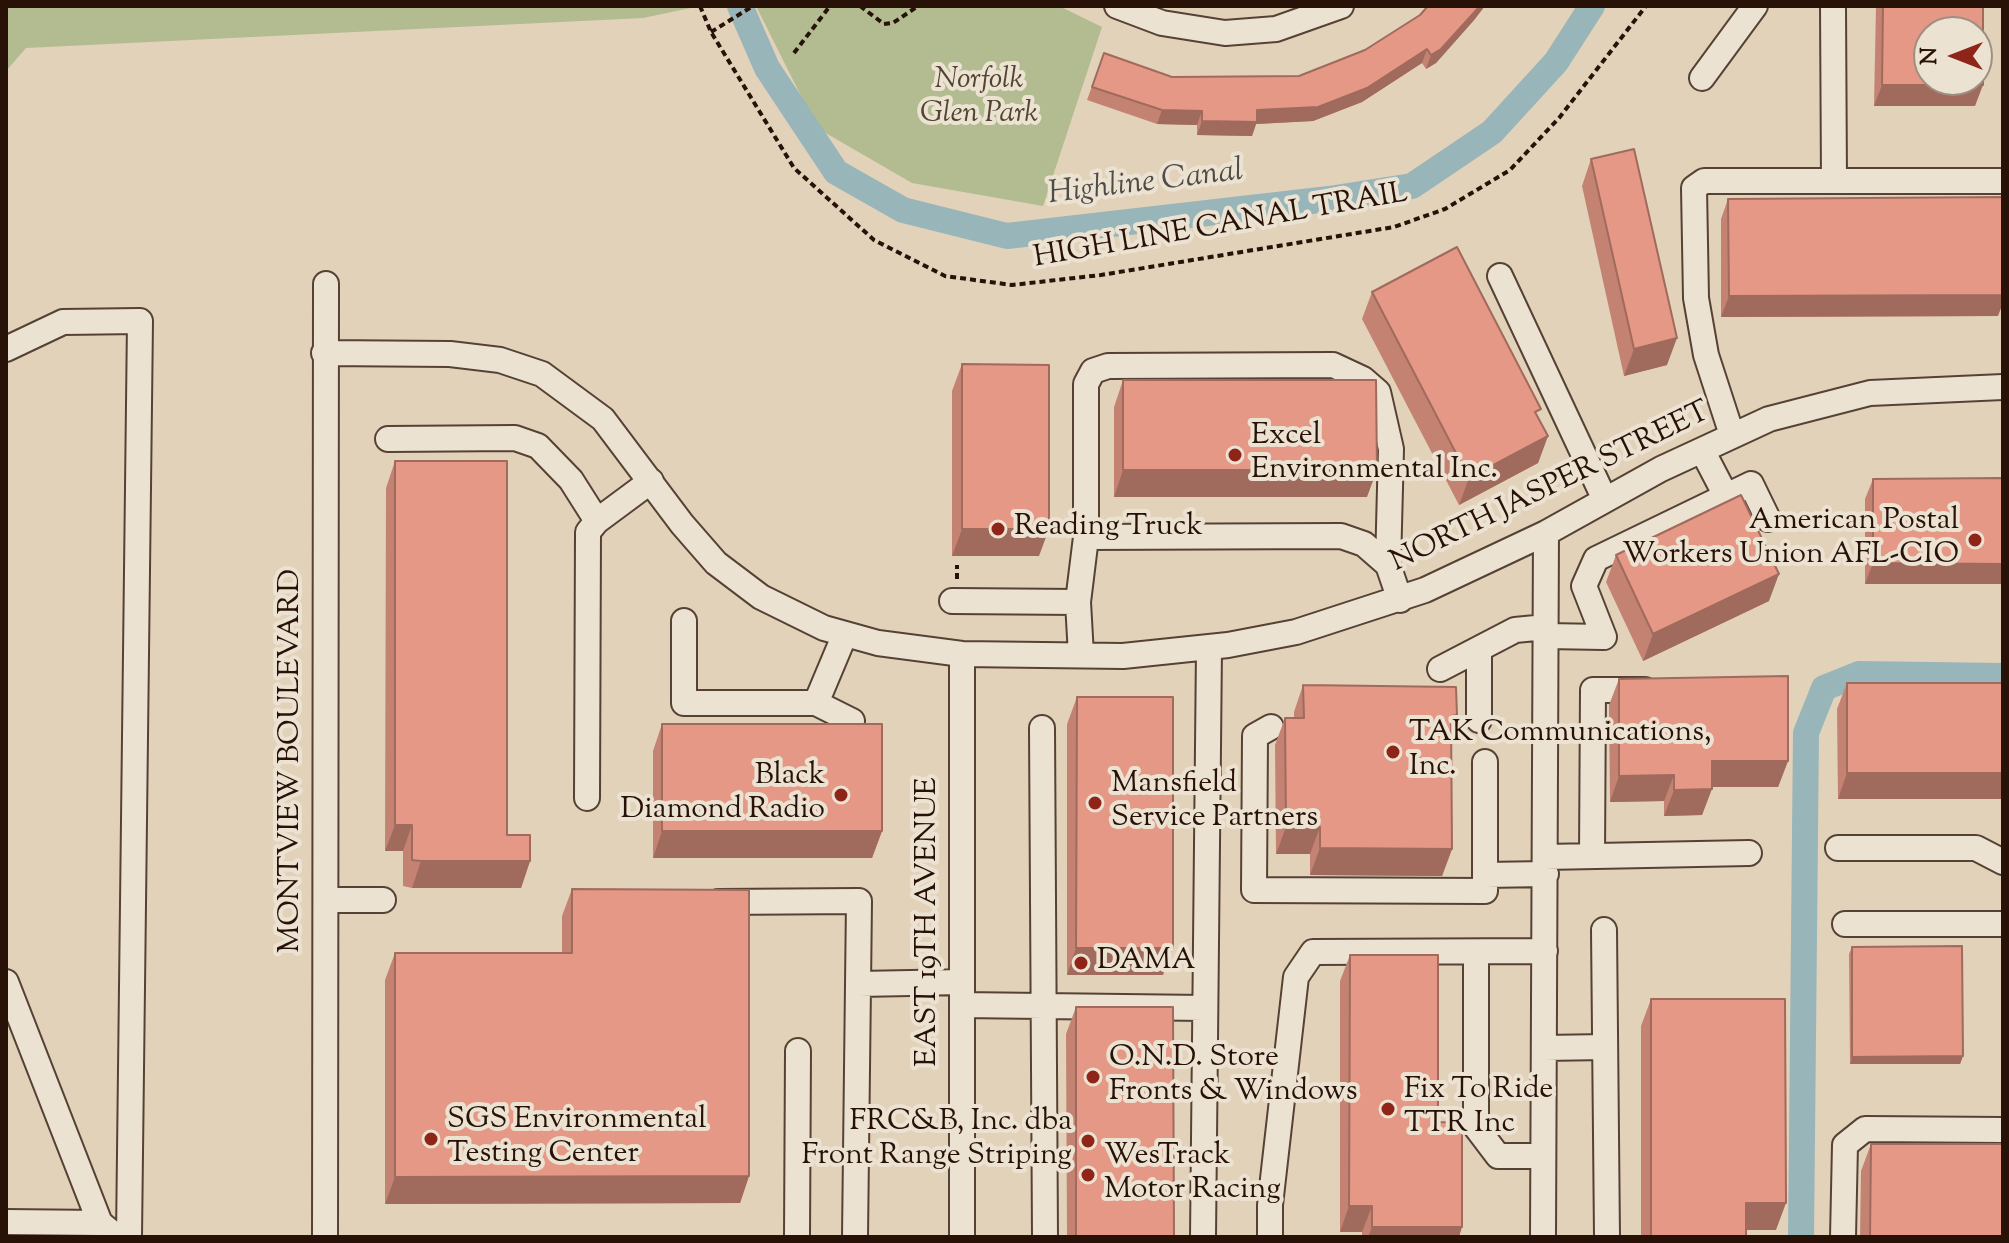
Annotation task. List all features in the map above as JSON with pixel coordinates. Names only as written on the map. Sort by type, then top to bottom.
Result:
[{"type":"street","points":[[1117,6],[1181,27],[1225,33],[1271,29],[1300,22],[1341,6]]},
{"type":"street","points":[[1702,78],[1755,6]]},
{"type":"street","points":[[1833,6],[1834,181]]},
{"type":"street","points":[[1732,435],[1706,355],[1696,298],[1694,188],[1704,181],[2003,181]]},
{"type":"street","points":[[1500,276],[1605,500]]},
{"type":"street","name":"MONTVIEW BOULEVARD","points":[[325,1237],[326,284]]},
{"type":"street","points":[[6,349],[63,322],[140,321],[129,1237]]},
{"type":"street","name":"NORTH JASPER STREET","points":[[324,353],[450,354],[500,360],[542,374],[603,419],[716,563],[761,597],[803,620],[845,634],[878,643],[962,654],[1123,656],[1209,648],[1296,632],[1400,600],[1546,533],[1702,450],[1769,419],[1855,395],[2003,387]]},
{"type":"street","points":[[1081,655],[1078,602],[1086,537],[1086,384],[1093,371],[1108,366],[1333,365],[1363,379],[1378,392],[1386,418],[1391,449],[1388,565],[1400,600]]},
{"type":"street","points":[[388,439],[515,438],[538,446],[571,480],[597,521]]},
{"type":"street","points":[[1702,450],[1726,496]]},
{"type":"street","points":[[587,798],[588,532],[597,521],[651,481]]},
{"type":"street","points":[[1440,669],[1515,630],[1604,637],[1584,586],[1596,559],[1751,484],[1768,519]]},
{"type":"street","points":[[1543,1237],[1546,533]]},
{"type":"street","points":[[1086,537],[1341,536],[1364,544],[1388,565]]},
{"type":"street","points":[[952,601],[1078,602]]},
{"type":"street","points":[[684,621],[684,703],[816,703],[852,721]]},
{"type":"street","points":[[816,703],[845,634]]},
{"type":"street","points":[[1203,1237],[1209,648]]},
{"type":"street","points":[[1479,650],[1479,720]]},
{"type":"street","name":"EAST 19TH AVENUE","points":[[962,654],[962,1237]]},
{"type":"street","points":[[1592,856],[1593,690],[1668,689]]},
{"type":"street","points":[[1271,727],[1255,736],[1254,890],[1485,891],[1485,762]]},
{"type":"street","points":[[1042,728],[1045,1237]]},
{"type":"street","points":[[1838,848],[1976,848],[2003,862]]},
{"type":"street","points":[[1485,875],[1592,856],[1749,853]]},
{"type":"street","points":[[326,900],[383,900]]},
{"type":"street","points":[[690,902],[859,901],[855,1237]]},
{"type":"street","points":[[1845,924],[2003,924]]},
{"type":"street","points":[[1604,930],[1607,1237]]},
{"type":"street","points":[[1270,1237],[1270,1205],[1296,977],[1313,952],[1545,951]]},
{"type":"street","points":[[1476,952],[1476,1127],[1498,1156],[1543,1156]]},
{"type":"street","points":[[6,982],[109,1230],[6,1222]]},
{"type":"street","points":[[859,984],[962,994],[1044,1007],[1204,1008]]},
{"type":"street","points":[[1544,1048],[1605,1047]]},
{"type":"street","points":[[797,1237],[798,1051]]},
{"type":"street","points":[[1843,1237],[1845,1145],[1865,1129],[2003,1130]]},
{"type":"path","name":"HIGH LINE CANAL TRAIL","points":[[700,6],[711,32],[794,168],[874,240],[945,276],[1012,285],[1101,275],[1394,227],[1445,209],[1510,170],[1559,118],[1646,6]]},
{"type":"path","points":[[711,32],[753,6]]},
{"type":"path","points":[[794,53],[830,6]]},
{"type":"path","points":[[860,6],[884,24],[893,23],[918,6]]},
{"type":"green space","points":[[6,6],[700,6],[643,18],[26,48],[6,71]]},
{"type":"green space","name":"Norfolk Glen Park","points":[[756,6],[1059,6],[1102,27],[1043,206],[912,183],[817,128]]},
{"type":"building","points":[[1428,6],[1480,6],[1441,49],[1431,55],[1427,49],[1367,88],[1318,107],[1257,110],[1257,122],[1202,121],[1202,111],[1162,110],[1092,87],[1104,53],[1172,77],[1299,76],[1365,50],[1420,15]]},
{"type":"building","points":[[1883,6],[1983,6],[1983,16],[1913,16],[1913,85],[1882,85]]},
{"type":"building","points":[[1634,149],[1677,338],[1634,349],[1591,159]]},
{"type":"building","points":[[2003,197],[2003,295],[1729,296],[1728,199]]},
{"type":"building","points":[[1457,247],[1541,409],[1535,412],[1548,436],[1469,478],[1372,292]]},
{"type":"building","points":[[962,364],[1049,365],[1049,529],[962,529]]},
{"type":"building","points":[[1123,380],[1376,380],[1377,470],[1123,470]]},
{"type":"building","points":[[395,461],[507,461],[507,835],[530,835],[530,861],[412,860],[412,825],[395,825]]},
{"type":"building","points":[[2003,478],[2003,564],[1873,563],[1873,479]]},
{"type":"building","points":[[1741,495],[1779,574],[1653,634],[1616,555]]},
{"type":"building","points":[[1788,676],[1788,761],[1712,761],[1712,789],[1674,790],[1674,775],[1619,776],[1619,679]]},
{"type":"building","points":[[1847,683],[2003,683],[2003,773],[1847,773]]},
{"type":"building","points":[[1303,685],[1456,687],[1457,715],[1451,716],[1452,849],[1320,848],[1320,827],[1286,827],[1285,718],[1304,718]]},
{"type":"building","points":[[1077,697],[1173,697],[1173,948],[1076,948]]},
{"type":"building","points":[[662,724],[882,724],[882,831],[662,831]]},
{"type":"building","points":[[572,889],[749,890],[749,1176],[395,1177],[395,953],[572,953]]},
{"type":"building","points":[[1962,946],[1963,1056],[1852,1057],[1852,947]]},
{"type":"building","points":[[1350,955],[1438,955],[1438,1122],[1462,1123],[1462,1227],[1372,1227],[1372,1206],[1349,1206]]},
{"type":"building","points":[[1651,999],[1785,999],[1786,1203],[1746,1203],[1746,1237],[1651,1237]]},
{"type":"building","points":[[1076,1007],[1173,1007],[1174,1237],[1076,1237]]},
{"type":"building","points":[[1871,1144],[2003,1144],[2003,1237],[1870,1237]]},
{"type":"waterway","name":"Highline Canal","points":[[740,6],[767,68],[836,172],[903,210],[1007,236],[1329,199],[1412,186],[1492,132],[1556,62],[1592,6]]},
{"type":"waterway","points":[[1801,1237],[1806,733],[1824,688],[1859,674],[2003,676]]},
{"type":"place","name":"Excel Environmental Inc.","points":[[1235,455]]},
{"type":"place","name":"Reading Truck","points":[[998,529]]},
{"type":"place","name":"American Postal Workers Union AFL-CIO","points":[[1975,540]]},
{"type":"place","name":"TAK Communications, Inc.","points":[[1393,752]]},
{"type":"place","name":"Black Diamond Radio","points":[[841,795]]},
{"type":"place","name":"Mansfield Service Partners","points":[[1095,803]]},
{"type":"place","name":"DAMA","points":[[1081,963]]},
{"type":"place","name":"O.N.D. Store Fronts & Windows","points":[[1093,1077]]},
{"type":"place","name":"Fix To Ride TTR Inc","points":[[1388,1109]]},
{"type":"place","name":"SGS Environmental Testing Center","points":[[431,1139]]},
{"type":"place","name":"FRC&B, Inc. dba Front Range Striping","points":[[1088,1141]]},
{"type":"place","name":"WesTrack Motor Racing","points":[[1088,1175]]}]
